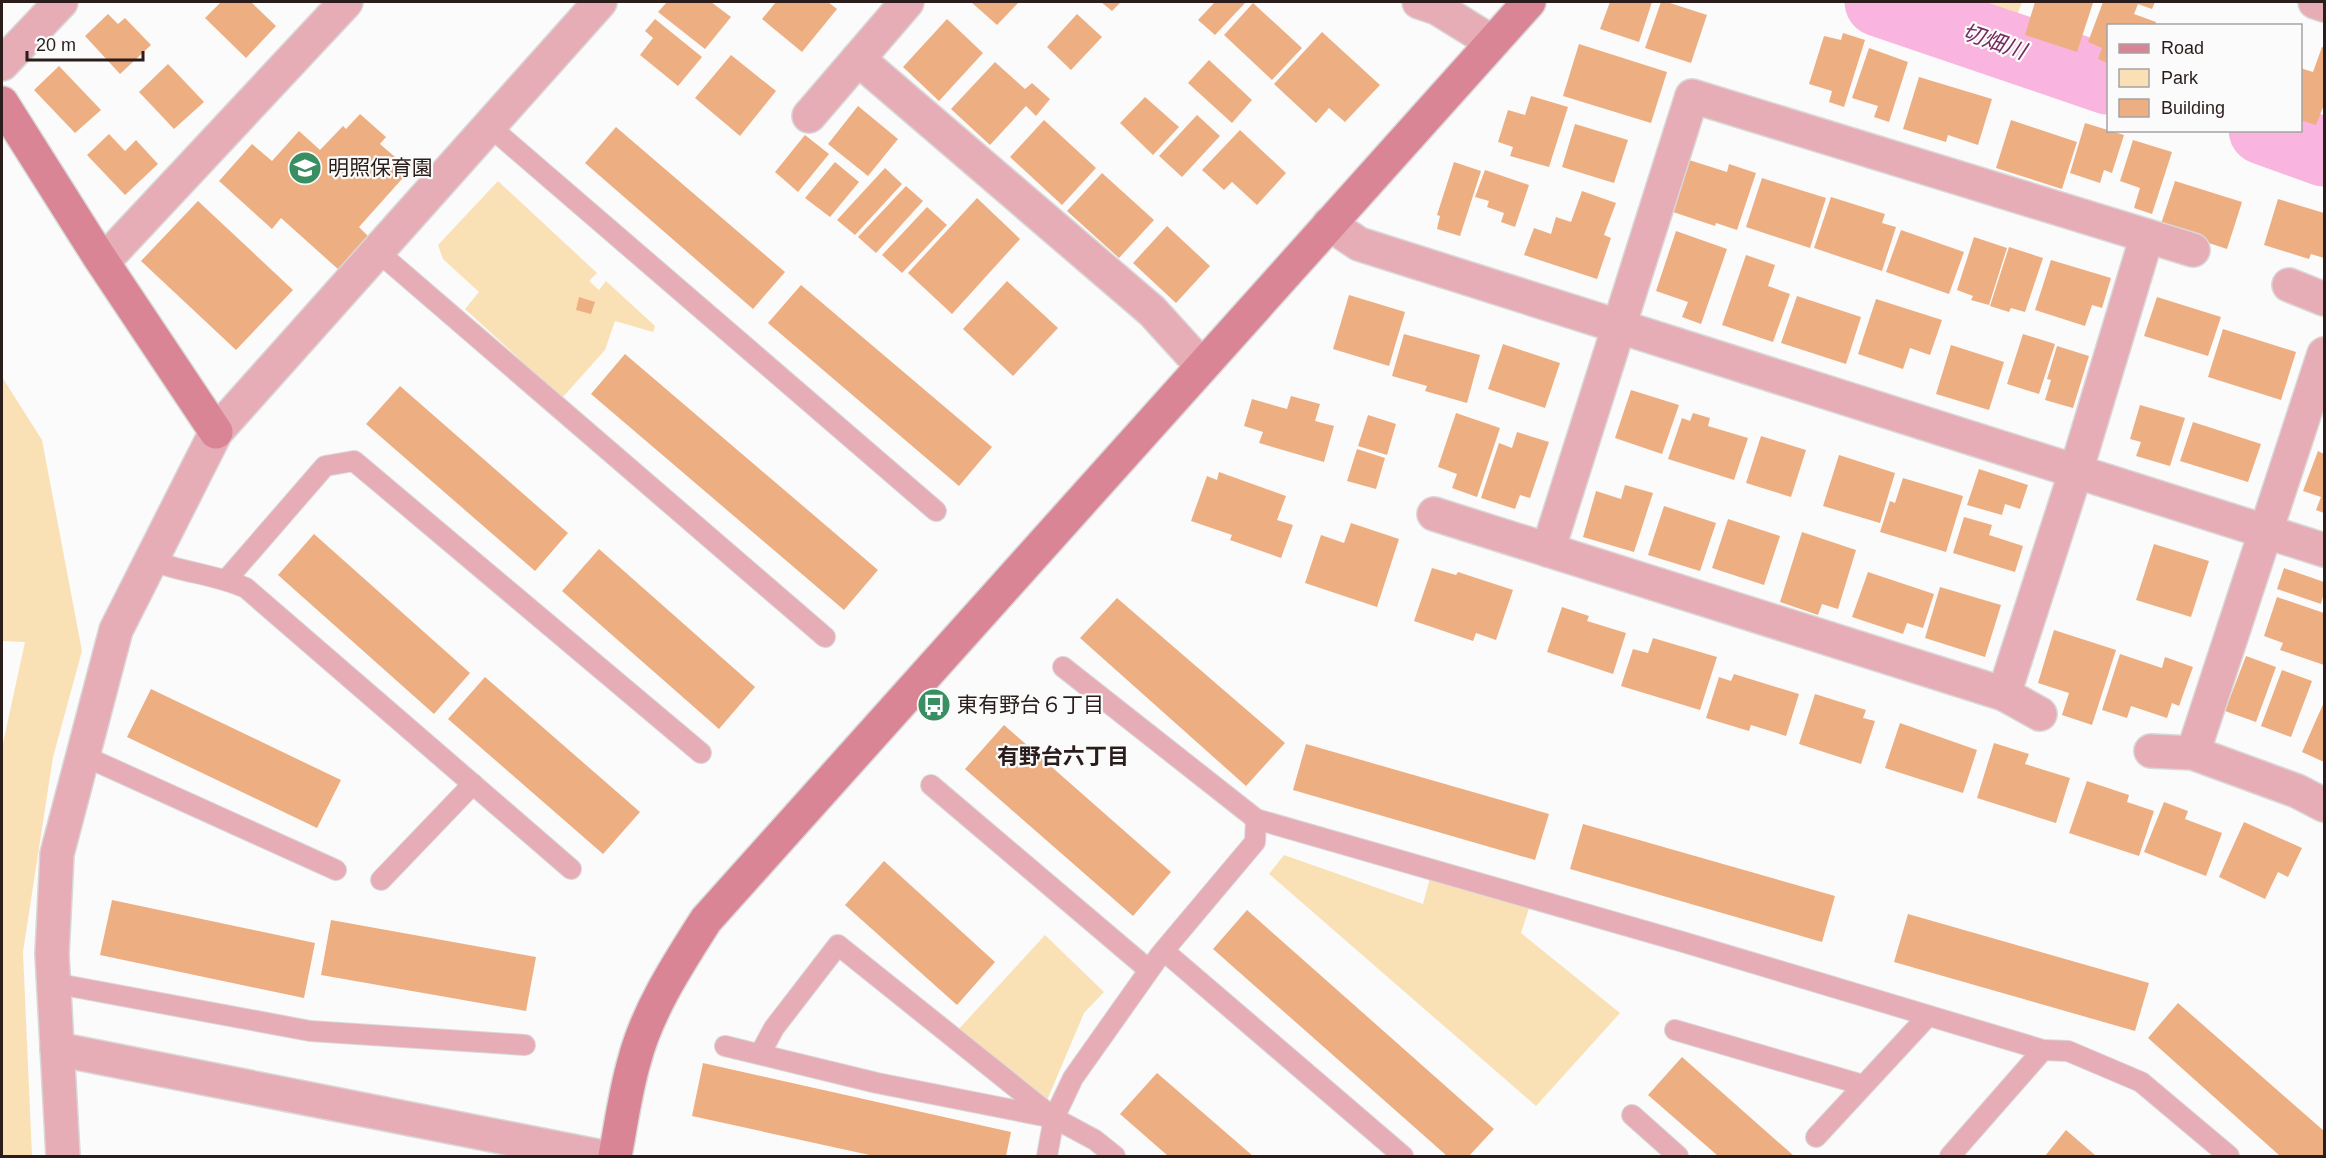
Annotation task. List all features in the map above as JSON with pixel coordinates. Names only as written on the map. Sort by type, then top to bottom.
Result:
[{"type":"street","points":[[2,64],[61,2]]},
{"type":"street","points":[[103,262],[346,2]]},
{"type":"street","points":[[63,1156],[52,954],[57,854],[116,630],[216,432],[600,2]]},
{"type":"street","points":[[809,116],[907,2]]},
{"type":"street","points":[[1419,2],[1437,8],[1492,42]]},
{"type":"street","points":[[615,1156],[634,1061],[650,1019],[674,969],[706,920],[1529,2]]},
{"type":"street","points":[[2315,2],[2325,5]]},
{"type":"street","points":[[858,59],[1152,311],[1202,366]]},
{"type":"street","points":[[1548,550],[1692,96],[2193,250]]},
{"type":"street","points":[[2,103],[103,262],[216,432]]},
{"type":"street","points":[[1329,224],[1359,244],[2325,550]]},
{"type":"street","points":[[2004,694],[2076,471],[2147,236]]},
{"type":"street","points":[[2289,285],[2325,299]]},
{"type":"street","points":[[2193,753],[2325,354]]},
{"type":"street","points":[[1434,514],[2004,694],[2040,714]]},
{"type":"street","points":[[2151,751],[2193,753],[2297,791],[2325,805]]},
{"type":"street","points":[[57,1049],[597,1156]]},
{"type":"lane","points":[[488,125],[936,512]]},
{"type":"lane","points":[[377,251],[825,637]]},
{"type":"lane","points":[[227,579],[325,466],[354,461],[701,753]]},
{"type":"lane","points":[[151,560],[172,569],[227,579],[246,588],[571,869]]},
{"type":"lane","points":[[1063,667],[1256,819],[1683,942],[2043,1050],[2068,1052],[2141,1082],[2229,1156]]},
{"type":"lane","points":[[84,756],[336,870]]},
{"type":"lane","points":[[381,879],[473,784]]},
{"type":"lane","points":[[931,785],[1149,970]]},
{"type":"lane","points":[[1047,1156],[1054,1119],[1073,1078],[1149,970],[1255,842],[1256,819]]},
{"type":"lane","points":[[760,1054],[774,1028],[838,945],[1054,1119],[1095,1140],[1115,1156]]},
{"type":"lane","points":[[1164,951],[1403,1156]]},
{"type":"lane","points":[[53,983],[310,1031],[525,1045]]},
{"type":"lane","points":[[1816,1137],[1928,1016]]},
{"type":"lane","points":[[1675,1030],[1863,1085]]},
{"type":"lane","points":[[725,1046],[877,1083],[1054,1119]]},
{"type":"lane","points":[[1958,1154],[2043,1050]]},
{"type":"lane","points":[[1632,1115],[1678,1156]]},
{"type":"green space","points":[[1903,2],[2022,2],[2009,37]]},
{"type":"green space","points":[[498,181],[597,273],[589,281],[599,290],[606,281],[655,326],[653,332],[615,321],[605,350],[562,398],[465,309],[479,292],[443,259],[438,245]]},
{"type":"green space","points":[[2,377],[42,440],[82,651],[53,757],[23,952],[32,1156],[2,1156],[2,748],[25,642],[2,641]]},
{"type":"green space","points":[[1284,855],[1423,904],[1431,874],[1530,905],[1521,933],[1620,1013],[1536,1106],[1269,874]]},
{"type":"green space","points":[[1045,935],[1104,992],[1084,1013],[1045,1105],[957,1031]]},
{"type":"building","points":[[221,2],[251,2],[276,26],[246,58],[205,18]]},
{"type":"building","points":[[667,2],[711,2],[731,17],[705,49],[658,12]]},
{"type":"building","points":[[776,2],[828,2],[837,9],[802,52],[762,19]]},
{"type":"building","points":[[971,2],[1019,2],[997,25]]},
{"type":"building","points":[[1101,2],[1121,2],[1112,11]]},
{"type":"building","points":[[1215,2],[1245,3],[1215,35],[1198,20]]},
{"type":"building","points":[[1610,2],[1652,2],[1639,42],[1600,29]]},
{"type":"building","points":[[1661,2],[1707,15],[1691,63],[1645,48]]},
{"type":"building","points":[[2035,2],[2093,3],[2077,52],[2025,35]]},
{"type":"building","points":[[2103,2],[2155,2],[2152,9],[2138,4],[2134,14],[2156,22],[2156,24],[2107,24],[2107,63],[2098,59],[2102,48],[2088,42]]},
{"type":"building","points":[[1253,3],[1302,48],[1272,80],[1224,35]]},
{"type":"building","points":[[108,14],[118,24],[125,18],[151,45],[120,74],[85,36]]},
{"type":"building","points":[[1077,14],[1102,37],[1071,70],[1047,47]]},
{"type":"building","points":[[655,19],[702,57],[678,86],[640,55],[653,38],[645,31]]},
{"type":"building","points":[[947,19],[983,53],[939,101],[903,67]]},
{"type":"building","points":[[1322,32],[1380,85],[1345,122],[1329,108],[1316,123],[1274,84]]},
{"type":"building","points":[[1843,33],[1865,40],[1844,107],[1829,102],[1832,91],[1809,84],[1824,36],[1841,40]]},
{"type":"building","points":[[1579,44],[1667,72],[1651,123],[1563,96]]},
{"type":"building","points":[[2322,47],[2324,47],[2324,105],[2316,125],[2302,121],[2302,69],[2313,72]]},
{"type":"building","points":[[1869,48],[1908,62],[1889,122],[1874,117],[1878,106],[1852,98]]},
{"type":"building","points":[[731,55],[776,91],[740,136],[695,98]]},
{"type":"building","points":[[1209,60],[1252,100],[1232,123],[1188,83]]},
{"type":"building","points":[[995,62],[1025,89],[1032,83],[1050,99],[1036,116],[1026,106],[990,145],[951,109]]},
{"type":"building","points":[[168,64],[204,102],[174,129],[139,92]]},
{"type":"building","points":[[59,66],[101,110],[75,133],[34,90]]},
{"type":"building","points":[[1919,77],[1992,99],[1978,145],[1948,135],[1946,142],[1903,129]]},
{"type":"building","points":[[1531,96],[1568,107],[1549,167],[1510,156],[1513,147],[1498,142],[1508,110],[1525,115]]},
{"type":"building","points":[[1145,97],[1179,127],[1153,155],[1120,123]]},
{"type":"building","points":[[858,106],[898,139],[868,176],[828,144]]},
{"type":"building","points":[[360,114],[386,137],[380,144],[410,170],[359,227],[369,237],[339,270],[281,218],[272,229],[219,181],[252,144],[272,161],[299,131],[320,150],[343,126],[346,129]]},
{"type":"building","points":[[1197,115],[1220,136],[1182,177],[1159,156]]},
{"type":"building","points":[[1044,120],[1096,168],[1062,205],[1010,157]]},
{"type":"building","points":[[2011,120],[2077,142],[2062,189],[1996,168]]},
{"type":"building","points":[[2085,123],[2107,130],[2107,132],[2124,135],[2112,173],[2104,170],[2100,183],[2070,173]]},
{"type":"building","points":[[1575,124],[1628,140],[1614,183],[1562,167]]},
{"type":"building","points":[[616,127],[785,272],[753,309],[585,163]]},
{"type":"building","points":[[1240,130],[1286,173],[1257,205],[1232,182],[1224,190],[1202,170]]},
{"type":"building","points":[[109,134],[125,151],[136,140],[158,164],[125,195],[87,155]]},
{"type":"building","points":[[805,135],[829,154],[798,192],[775,172]]},
{"type":"building","points":[[2133,140],[2172,152],[2152,214],[2134,208],[2140,188],[2120,181]]},
{"type":"building","points":[[1689,160],[1727,172],[1729,164],[1756,173],[1737,230],[1716,223],[1715,226],[1673,212]]},
{"type":"building","points":[[835,162],[859,182],[830,217],[805,198]]},
{"type":"building","points":[[1454,162],[1481,171],[1460,236],[1437,229],[1440,216],[1437,215]]},
{"type":"building","points":[[885,168],[902,184],[855,235],[837,220]]},
{"type":"building","points":[[1485,170],[1529,185],[1515,227],[1501,222],[1504,213],[1487,207],[1489,201],[1475,197]]},
{"type":"building","points":[[1102,173],[1154,220],[1119,258],[1067,211]]},
{"type":"building","points":[[1762,178],[1826,198],[1810,248],[1746,227]]},
{"type":"building","points":[[2175,181],[2242,202],[2227,249],[2160,227]]},
{"type":"building","points":[[906,186],[923,201],[876,253],[858,237]]},
{"type":"building","points":[[1582,191],[1616,203],[1604,235],[1611,238],[1597,279],[1524,255],[1534,228],[1551,234],[1556,217],[1571,222]]},
{"type":"building","points":[[1831,197],[1885,214],[1882,223],[1896,227],[1882,271],[1814,248]]},
{"type":"building","points":[[977,198],[1020,239],[952,314],[908,273]]},
{"type":"building","points":[[2278,199],[2324,213],[2324,258],[2311,254],[2309,259],[2264,245]]},
{"type":"building","points":[[198,201],[293,290],[236,350],[141,261]]},
{"type":"building","points":[[927,207],[947,225],[902,273],[882,255]]},
{"type":"building","points":[[1167,226],[1210,266],[1176,303],[1133,263]]},
{"type":"building","points":[[1901,230],[1964,252],[1949,294],[1886,272]]},
{"type":"building","points":[[1676,231],[1727,249],[1701,324],[1682,317],[1688,302],[1656,291]]},
{"type":"building","points":[[1974,237],[2007,248],[1989,305],[1971,300],[1973,296],[1957,290]]},
{"type":"building","points":[[2009,247],[2043,258],[2025,312],[2011,308],[2009,312],[1990,306]]},
{"type":"building","points":[[1746,255],[1775,265],[1768,286],[1790,294],[1773,342],[1722,325]]},
{"type":"building","points":[[2051,260],[2111,278],[2102,308],[2092,305],[2085,326],[2035,310]]},
{"type":"building","points":[[1007,281],[1058,328],[1013,376],[963,329]]},
{"type":"building","points":[[801,285],[992,447],[959,486],[768,323]]},
{"type":"building","points":[[1349,295],[1405,312],[1389,366],[1333,349]]},
{"type":"building","points":[[1797,296],[1861,317],[1846,364],[1781,343]]},
{"type":"building","points":[[579,297],[595,302],[591,314],[576,310]]},
{"type":"building","points":[[2157,297],[2221,317],[2208,356],[2144,336]]},
{"type":"building","points":[[1876,299],[1942,320],[1930,355],[1910,348],[1903,369],[1858,354]]},
{"type":"building","points":[[2223,329],[2296,352],[2281,400],[2208,377]]},
{"type":"building","points":[[1404,334],[1480,355],[1467,403],[1425,391],[1427,386],[1392,376]]},
{"type":"building","points":[[2023,334],[2055,344],[2039,394],[2007,384]]},
{"type":"building","points":[[1503,344],[1560,363],[1545,408],[1488,389]]},
{"type":"building","points":[[1951,345],[2004,362],[1989,410],[1936,394]]},
{"type":"building","points":[[2057,346],[2089,356],[2073,408],[2045,400],[2051,380],[2047,379]]},
{"type":"building","points":[[625,354],[878,570],[844,610],[591,394]]},
{"type":"building","points":[[400,386],[568,533],[535,571],[366,424]]},
{"type":"building","points":[[1631,390],[1679,405],[1662,454],[1615,438]]},
{"type":"building","points":[[1291,396],[1320,404],[1315,421],[1334,426],[1324,462],[1259,443],[1263,432],[1244,426],[1252,399],[1287,409]]},
{"type":"building","points":[[2140,405],[2185,418],[2170,466],[2136,456],[2141,442],[2130,439]]},
{"type":"building","points":[[1456,413],[1500,428],[1477,497],[1452,488],[1457,474],[1438,467]]},
{"type":"building","points":[[1693,413],[1710,418],[1708,426],[1748,438],[1734,480],[1668,459],[1682,418],[1690,421]]},
{"type":"building","points":[[1368,415],[1396,424],[1387,455],[1358,446]]},
{"type":"building","points":[[2193,422],[2261,444],[2248,482],[2180,461]]},
{"type":"building","points":[[1517,432],[1549,442],[1530,498],[1520,495],[1515,509],[1481,498],[1499,443],[1512,448]]},
{"type":"building","points":[[1761,436],[1806,450],[1791,497],[1746,483]]},
{"type":"building","points":[[1357,449],[1385,458],[1376,489],[1347,481]]},
{"type":"building","points":[[2318,451],[2324,454],[2324,513],[2316,510],[2321,497],[2303,491]]},
{"type":"building","points":[[1839,455],[1895,473],[1880,523],[1823,506]]},
{"type":"building","points":[[1979,469],[2028,485],[2020,509],[2005,504],[2002,515],[1967,505]]},
{"type":"building","points":[[1219,472],[1286,496],[1277,520],[1293,525],[1281,558],[1230,540],[1232,535],[1191,521],[1207,476],[1217,480]]},
{"type":"building","points":[[1903,478],[1963,496],[1946,552],[1880,532],[1890,501],[1895,503]]},
{"type":"building","points":[[1625,485],[1653,493],[1634,552],[1583,537],[1596,491],[1621,499]]},
{"type":"building","points":[[1664,506],[1716,523],[1700,571],[1648,555]]},
{"type":"building","points":[[1964,517],[1992,525],[1989,535],[2023,546],[2015,572],[1953,553]]},
{"type":"building","points":[[1728,519],[1780,536],[1764,585],[1712,568]]},
{"type":"building","points":[[1351,523],[1399,539],[1377,607],[1305,583],[1321,535],[1344,543]]},
{"type":"building","points":[[1802,532],[1856,550],[1838,609],[1822,604],[1818,615],[1780,602]]},
{"type":"building","points":[[314,534],[470,673],[434,714],[278,575]]},
{"type":"building","points":[[2154,544],[2209,561],[2191,617],[2136,600]]},
{"type":"building","points":[[599,549],[755,687],[719,729],[562,591]]},
{"type":"building","points":[[1432,568],[1456,575],[1458,572],[1513,590],[1496,640],[1476,633],[1473,641],[1414,621]]},
{"type":"building","points":[[2284,568],[2324,582],[2321,604],[2277,589]]},
{"type":"building","points":[[1868,572],[1934,594],[1923,628],[1907,623],[1903,634],[1852,617]]},
{"type":"building","points":[[1940,587],[2001,605],[1985,657],[1925,638]]},
{"type":"building","points":[[2277,597],[2324,613],[2324,665],[2280,650],[2283,643],[2264,636]]},
{"type":"building","points":[[1117,598],[1285,743],[1246,786],[1080,638]]},
{"type":"building","points":[[1562,607],[1589,616],[1587,621],[1626,633],[1613,674],[1547,652]]},
{"type":"building","points":[[2054,630],[2116,650],[2092,725],[2062,715],[2069,693],[2038,683]]},
{"type":"building","points":[[1653,638],[1717,657],[1700,710],[1621,686],[1633,649],[1648,653]]},
{"type":"building","points":[[2120,654],[2162,668],[2165,657],[2193,667],[2179,706],[2172,703],[2167,718],[2131,706],[2127,718],[2102,710]]},
{"type":"building","points":[[2246,656],[2276,667],[2256,722],[2225,711]]},
{"type":"building","points":[[2282,670],[2312,681],[2291,737],[2261,726]]},
{"type":"building","points":[[1734,674],[1799,694],[1786,736],[1751,725],[1749,731],[1706,718],[1719,677],[1731,681]]},
{"type":"building","points":[[485,677],[640,812],[603,854],[448,719]]},
{"type":"building","points":[[151,689],[341,780],[317,828],[127,737]]},
{"type":"building","points":[[1815,694],[1866,710],[1863,718],[1875,721],[1861,764],[1799,744]]},
{"type":"building","points":[[2324,702],[2324,762],[2302,752]]},
{"type":"building","points":[[1900,723],[1977,750],[1963,793],[1885,768]]},
{"type":"building","points":[[1004,725],[1171,872],[1133,916],[965,769]]},
{"type":"building","points":[[1994,743],[2029,754],[2025,764],[2070,778],[2056,823],[1977,798]]},
{"type":"building","points":[[1306,744],[1549,814],[1535,860],[1293,790]]},
{"type":"building","points":[[2087,781],[2129,795],[2127,802],[2154,811],[2139,856],[2069,833]]},
{"type":"building","points":[[2164,802],[2188,811],[2185,819],[2222,833],[2206,876],[2144,852]]},
{"type":"building","points":[[2244,822],[2302,848],[2288,877],[2278,872],[2265,899],[2219,877]]},
{"type":"building","points":[[1583,824],[1835,896],[1822,942],[1570,869]]},
{"type":"building","points":[[884,861],[995,962],[957,1005],[845,905]]},
{"type":"building","points":[[112,900],[315,943],[304,998],[100,955]]},
{"type":"building","points":[[1247,910],[1494,1129],[1469,1156],[1447,1156],[1213,949]]},
{"type":"building","points":[[1908,914],[2149,983],[2135,1031],[1894,962]]},
{"type":"building","points":[[331,920],[536,957],[526,1011],[321,975]]},
{"type":"building","points":[[2178,1003],[2324,1131],[2324,1156],[2280,1156],[2148,1038]]},
{"type":"building","points":[[1682,1057],[1794,1156],[1718,1156],[1648,1095]]},
{"type":"building","points":[[703,1063],[1011,1132],[1006,1156],[874,1156],[692,1116]]},
{"type":"building","points":[[1157,1073],[1253,1156],[1168,1156],[1120,1114]]},
{"type":"building","points":[[2066,1130],[2096,1156],[2045,1156]]},
{"type":"waterway","name":"切畑川","points":[[1879,2],[2107,80]]},
{"type":"waterway","name":"切畑川","points":[[2269,132],[2324,152]]},
{"type":"place","name":"明照保育園","points":[[305,168]]},
{"type":"place","name":"東有野台６丁目","points":[[934,705]]},
{"type":"district","name":"有野台六丁目","points":[[1063,756]]}]
